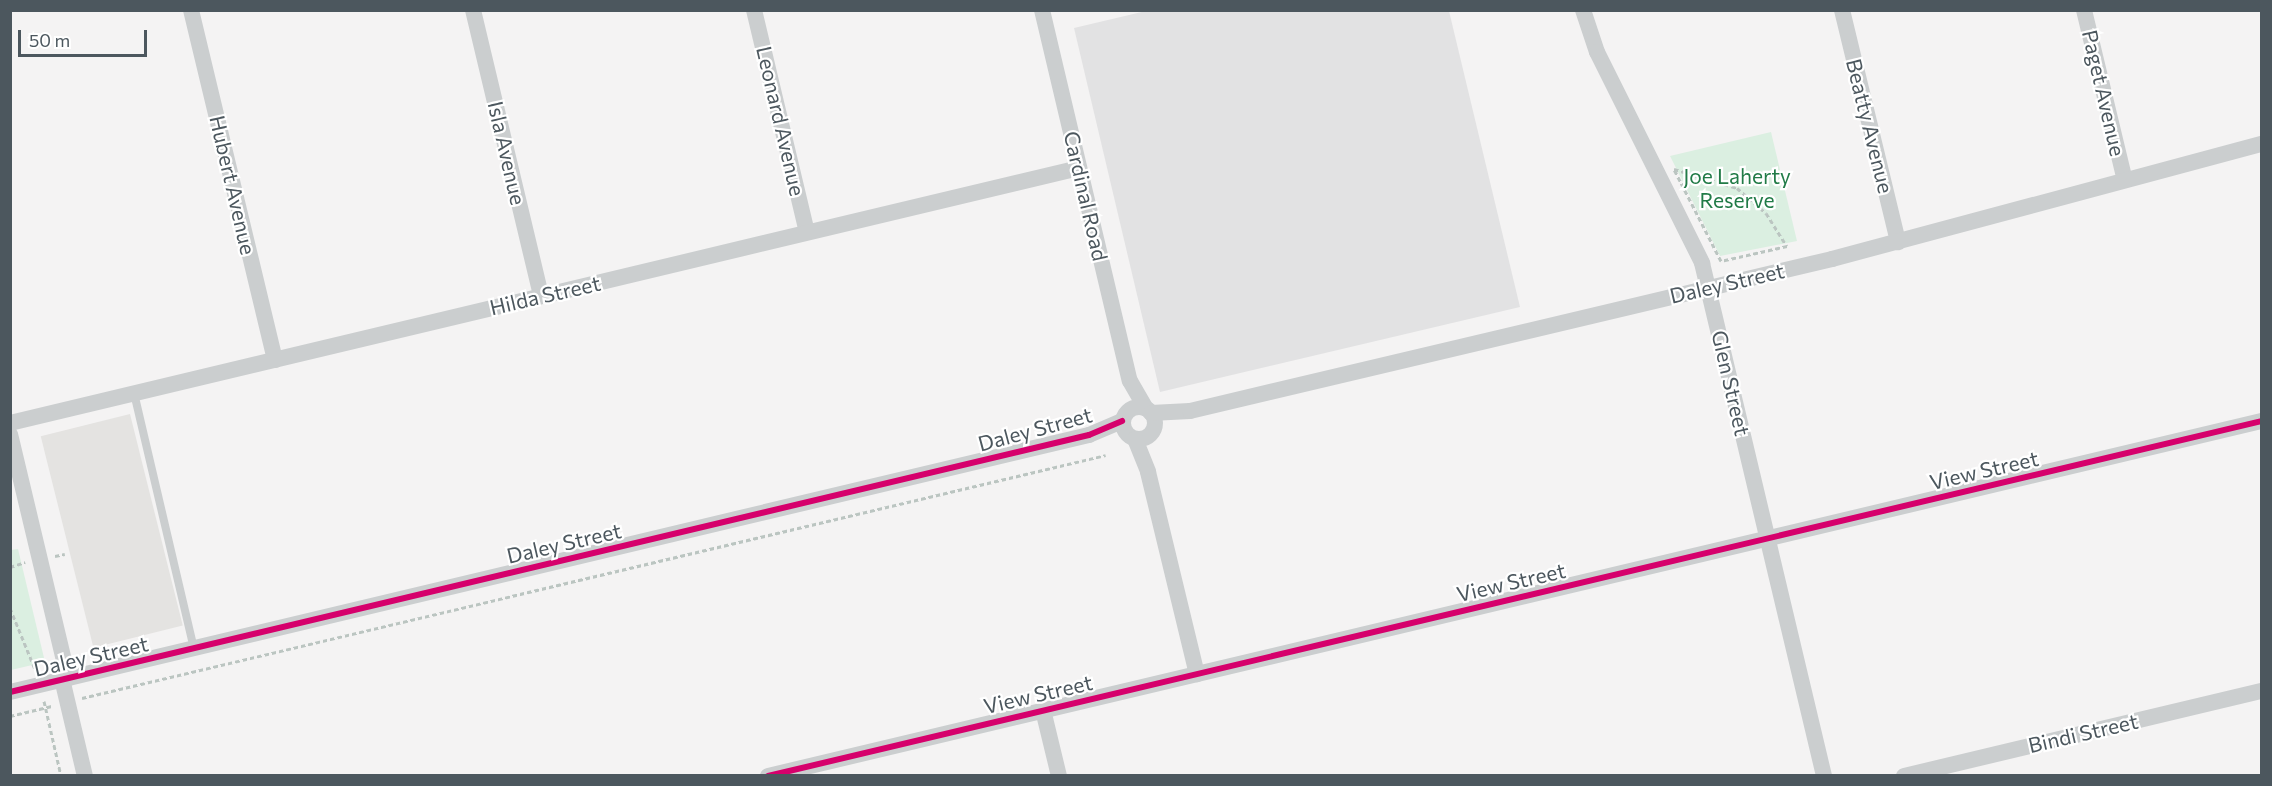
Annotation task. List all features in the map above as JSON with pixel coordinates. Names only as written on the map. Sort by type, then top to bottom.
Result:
[{"type":"street","name":"Hubert Avenue","points":[[191,10],[275,360]]},
{"type":"street","name":"Isla Avenue","points":[[473,10],[541,296]]},
{"type":"street","name":"Leonard Avenue","points":[[754,10],[807,232]]},
{"type":"street","name":"Cardinal Road","points":[[1042,10],[1131,381],[1148,472],[1197,674]]},
{"type":"street","name":"Glen Street","points":[[1583,10],[1597,52],[1697,251],[1708,288],[1824,776]]},
{"type":"street","name":"Beatty Avenue","points":[[1842,10],[1898,242]]},
{"type":"street","name":"Paget Avenue","points":[[2085,10],[2124,176]]},
{"type":"street","name":"Daley Street","points":[[10,692],[1898,242],[2124,176],[2262,144]]},
{"type":"street","name":"Hilda Street","points":[[10,423],[1079,168]]},
{"type":"street","name":"View Street","points":[[768,776],[2262,420]]},
{"type":"street","points":[[10,434],[85,776]]},
{"type":"street","name":"Bindi Street","points":[[1904,776],[2262,691]]},
{"type":"street","points":[[1043,710],[1059,776]]},
{"type":"lane","points":[[134,393],[194,648]]},
{"type":"path","points":[[1674,169],[1737,188],[1766,213],[1787,246],[1721,261],[1674,169]]},
{"type":"path","points":[[10,716],[1106,455]]},
{"type":"shaded area","points":[[1146,11],[1449,11],[1520,307],[1160,392],[1074,28]]},
{"type":"shaded area","points":[[130,414],[183,626],[93,648],[41,436]]},
{"type":"green space","name":"Joe Laherty Reserve","points":[[1771,132],[1797,241],[1720,256],[1670,156]]},
{"type":"green space","points":[[18,549],[45,662],[11,670],[11,550]]},
{"type":"cycle path","points":[[10,692],[1089,435],[1122,421]]},
{"type":"cycle path","points":[[768,776],[2262,421]]}]
